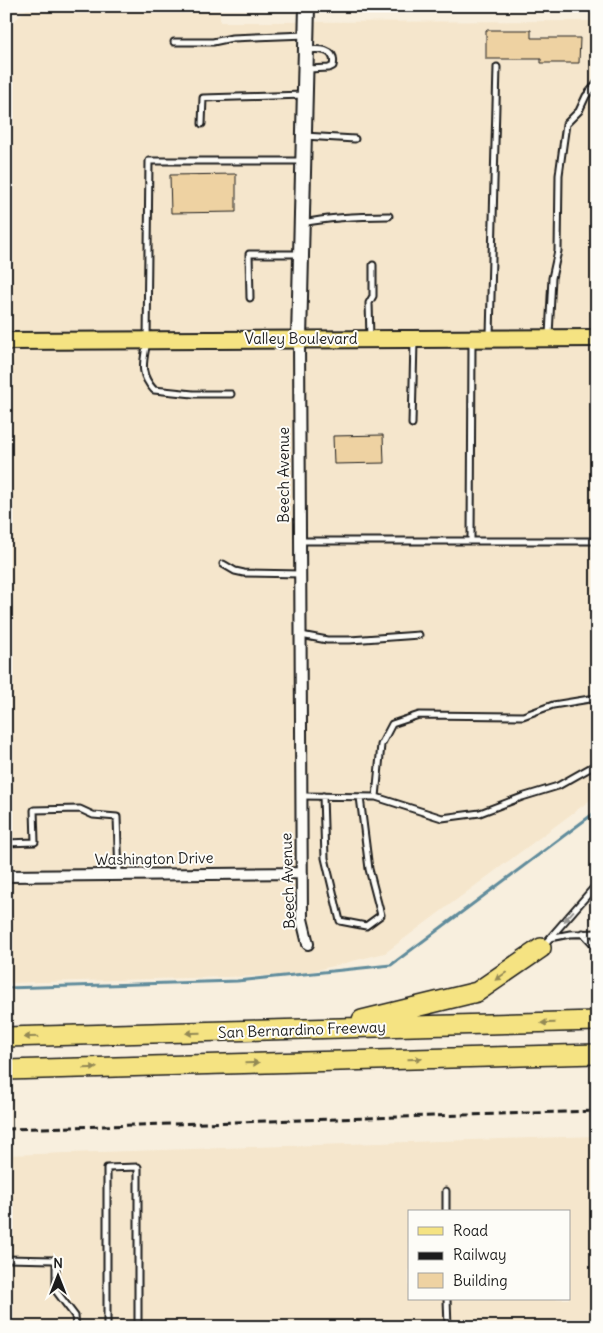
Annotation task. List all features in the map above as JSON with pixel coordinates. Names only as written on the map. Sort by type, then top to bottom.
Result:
[{"type":"highway","points":[[325,1030],[478,992],[545,943]]},
{"type":"highway","name":"San Bernardino Freeway","points":[[6,1038],[597,1021]]},
{"type":"highway","name":"San Bernardino Freeway","points":[[6,1070],[597,1054]]},
{"type":"main road","name":"Beech Avenue","points":[[299,339],[307,6]]},
{"type":"main road","name":"Valley Boulevard","points":[[6,341],[597,338]]},
{"type":"street","name":"Beech Avenue","points":[[299,339],[302,919],[308,944]]},
{"type":"street","name":"Washington Drive","points":[[6,876],[302,873]]},
{"type":"lane","points":[[174,42],[213,42],[232,38],[306,34]]},
{"type":"lane","points":[[306,50],[326,50],[332,55],[334,62],[329,68],[306,69]]},
{"type":"lane","points":[[490,338],[498,68]]},
{"type":"lane","points":[[549,338],[552,278],[558,251],[559,175],[566,124],[579,111],[586,96],[597,82]]},
{"type":"lane","points":[[202,124],[203,98],[305,95]]},
{"type":"lane","points":[[304,136],[355,139]]},
{"type":"lane","points":[[230,394],[193,394],[154,390],[146,380],[143,369],[147,340],[149,161],[304,161]]},
{"type":"lane","points":[[302,224],[338,218],[389,216]]},
{"type":"lane","points":[[250,298],[249,254],[301,254]]},
{"type":"lane","points":[[370,338],[368,303],[373,296],[373,265]]},
{"type":"lane","points":[[412,424],[414,338]]},
{"type":"lane","points":[[471,541],[472,338]]},
{"type":"lane","points":[[300,540],[597,541]]},
{"type":"lane","points":[[222,564],[244,574],[301,574]]},
{"type":"lane","points":[[301,635],[327,640],[419,635]]},
{"type":"lane","points":[[376,797],[381,745],[392,724],[419,715],[523,716],[553,705],[596,698],[597,700]]},
{"type":"lane","points":[[302,796],[376,797],[442,818],[480,813],[558,786],[597,764]]},
{"type":"lane","points":[[323,796],[325,858],[340,921],[366,926],[381,915],[369,869],[360,796]]},
{"type":"lane","points":[[6,843],[35,842],[34,810],[80,809],[93,815],[117,817],[119,875]]},
{"type":"lane","points":[[545,943],[597,884]]},
{"type":"lane","points":[[545,943],[583,933],[597,933]]},
{"type":"lane","points":[[583,933],[597,948]]},
{"type":"lane","points":[[107,1327],[107,1168],[138,1167],[138,1327]]},
{"type":"lane","points":[[446,1191],[446,1210]]},
{"type":"lane","points":[[6,1259],[54,1260],[56,1262],[56,1291],[75,1316],[76,1327]]},
{"type":"lane","points":[[447,1300],[448,1327]]},
{"type":"shaded area","points":[[30,6],[220,6],[220,22],[597,21],[597,795],[385,953],[297,975],[6,983],[6,29]]},
{"type":"shaded area","points":[[597,1136],[597,1327],[6,1327],[6,1155]]},
{"type":"building","points":[[486,30],[531,30],[531,38],[580,38],[579,63],[541,63],[541,59],[486,59]]},
{"type":"building","points":[[236,174],[236,212],[171,213],[170,175]]},
{"type":"building","points":[[383,435],[384,463],[334,464],[333,436]]},
{"type":"waterway","points":[[6,988],[237,981],[391,965],[597,811]]},
{"type":"railway","points":[[6,1129],[597,1111]]}]
